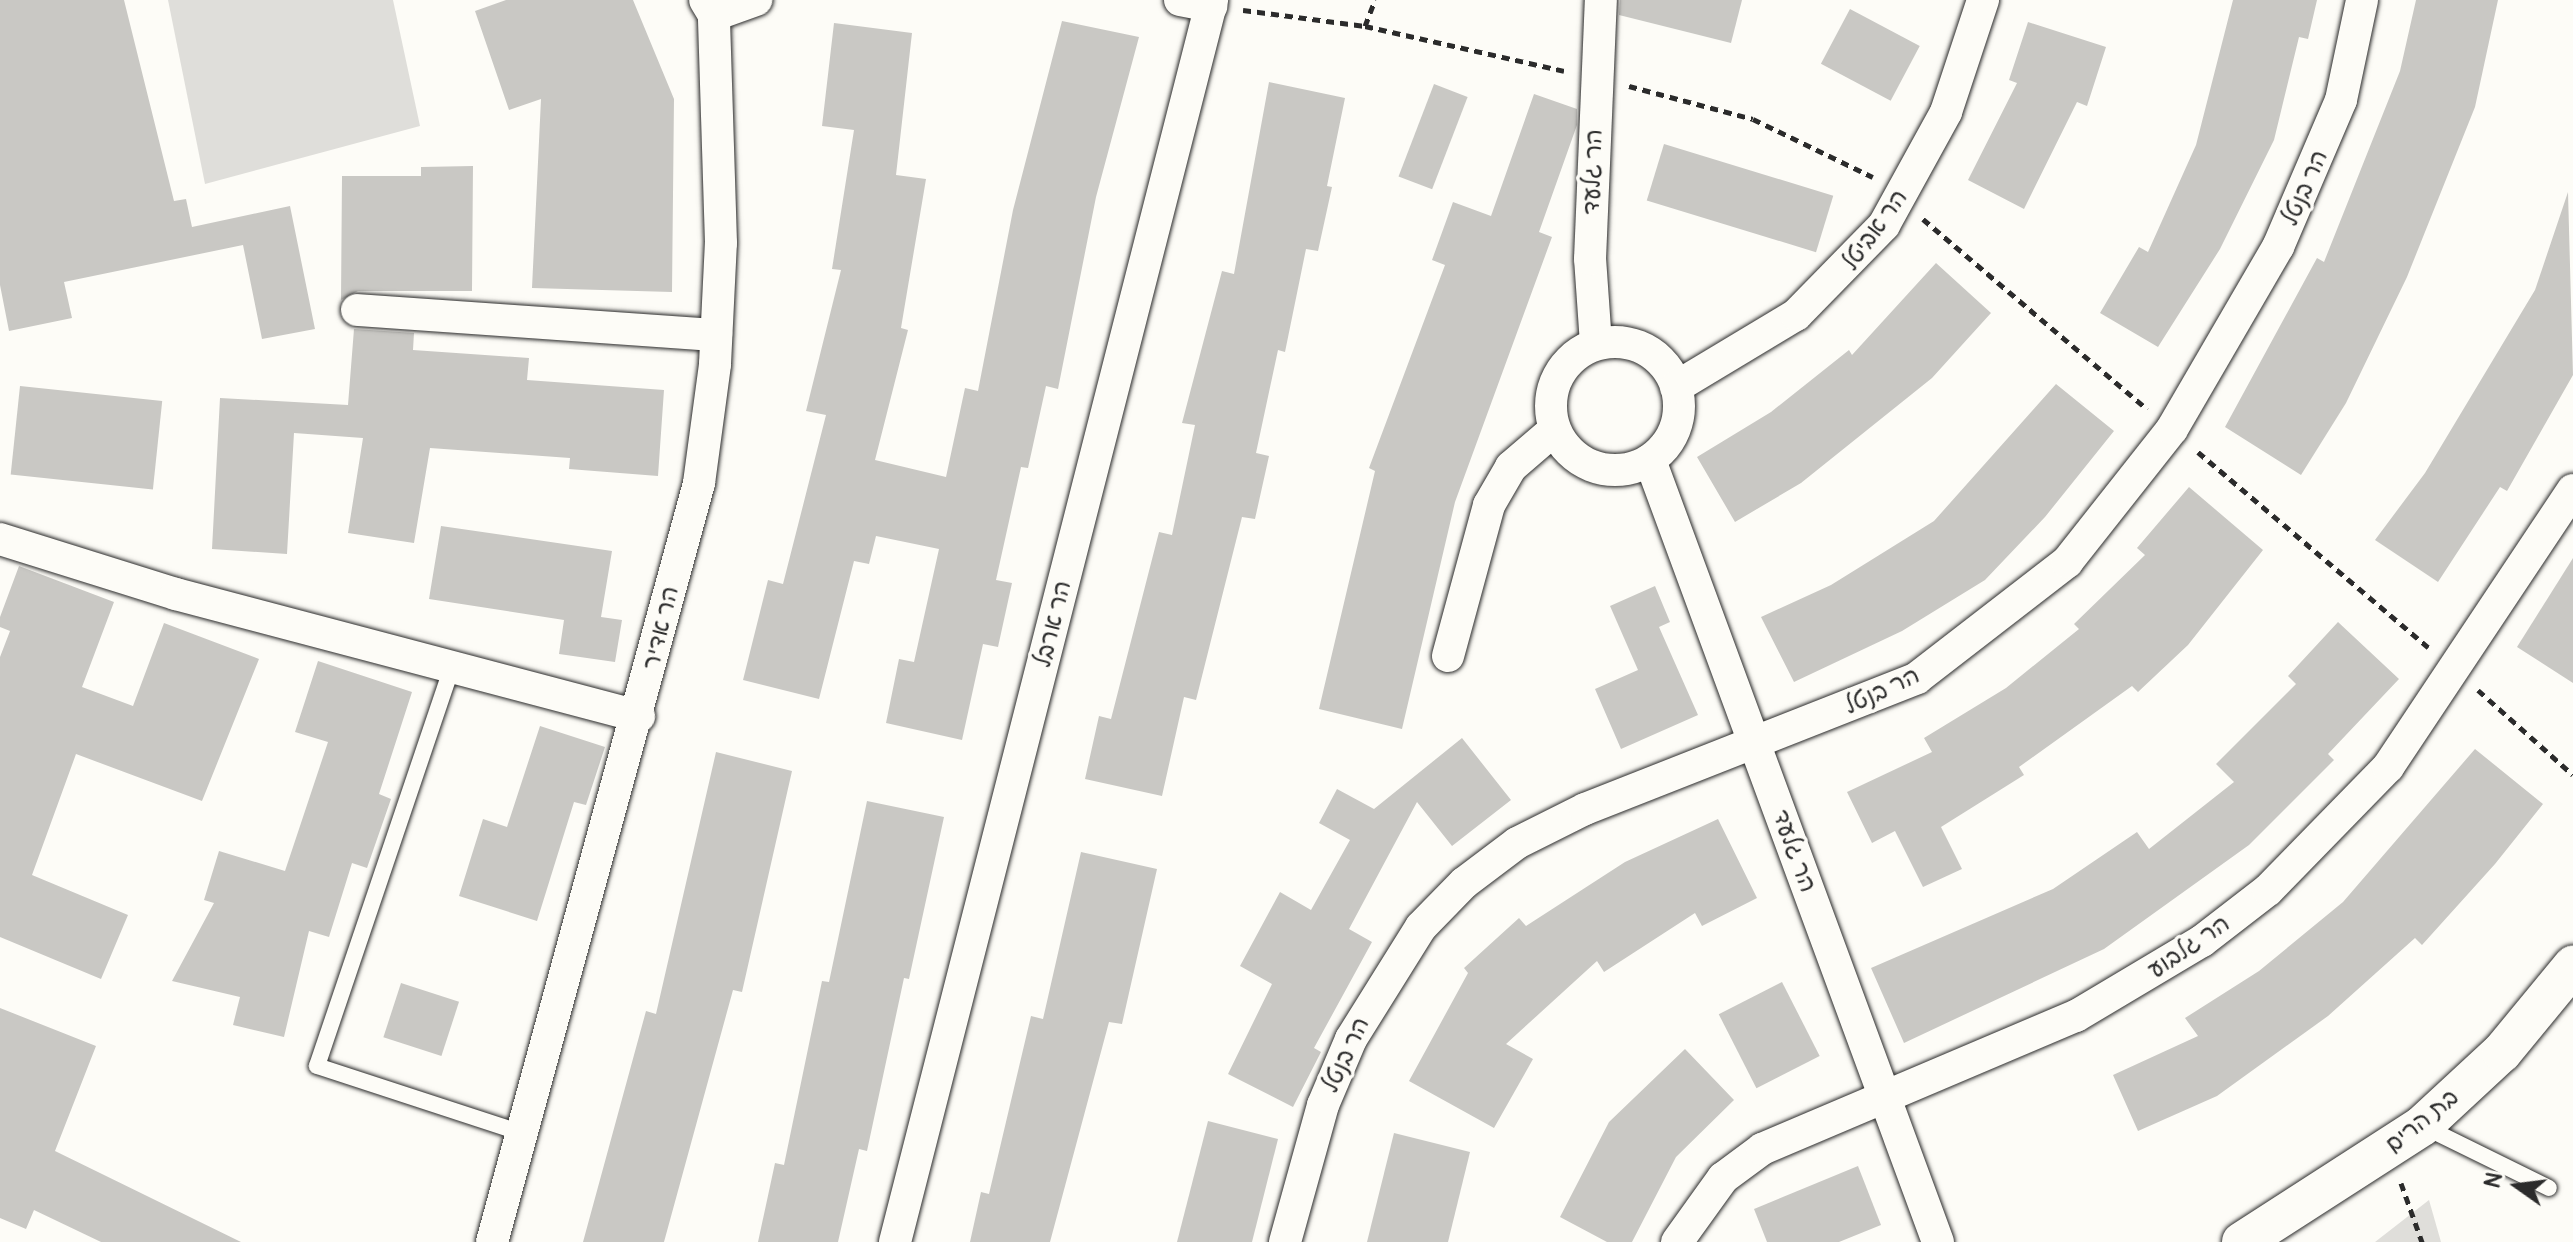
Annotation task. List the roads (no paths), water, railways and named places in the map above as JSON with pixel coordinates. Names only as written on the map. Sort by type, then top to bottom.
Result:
[{"type":"street","points":[[710,8],[756,0]]},
{"type":"street","name":"הר גלעד","points":[[1596,344],[1595,78],[1601,0]]},
{"type":"street","name":"הר אביטל","points":[[1676,387],[1796,315],[1840,278],[1900,200],[1946,112],[1983,0]]},
{"type":"street","name":"הר בנטל","points":[[1285,1242],[1323,1105],[1351,1039],[1421,927],[1517,843],[1754,742],[1917,678],[1968,645],[2067,562],[2172,429],[2310,183],[2341,100],[2362,0]]},
{"type":"street","name":"הר ארבל","points":[[895,1242],[1201,2]]},
{"type":"street","name":"הר אדיר","points":[[492,1242],[639,716],[699,483],[716,335],[710,8]]},
{"type":"street","points":[[357,310],[716,335]]},
{"type":"street","points":[[1632,343],[1652,353],[1676,387],[1676,427],[1650,460],[1608,471],[1586,464],[1554,430],[1551,395],[1559,373],[1596,344],[1632,343]]},
{"type":"street","points":[[1448,656],[1489,505],[1511,467],[1554,430]]},
{"type":"street","name":"הר גלעד","points":[[1650,460],[1938,1242]]},
{"type":"street","name":"הר גלבוע","points":[[1677,1242],[1723,1178],[1762,1149],[2076,1016],[2202,941],[2326,835],[2388,767],[2456,671],[2573,490]]},
{"type":"street","points":[[0,539],[452,667],[639,716]]},
{"type":"street","name":"בת הרים","points":[[2242,1242],[2422,1126],[2502,1052],[2573,966]]},
{"type":"lane","points":[[452,667],[317,1066],[522,1133]]},
{"type":"lane","points":[[2422,1126],[2549,1188]]}]
